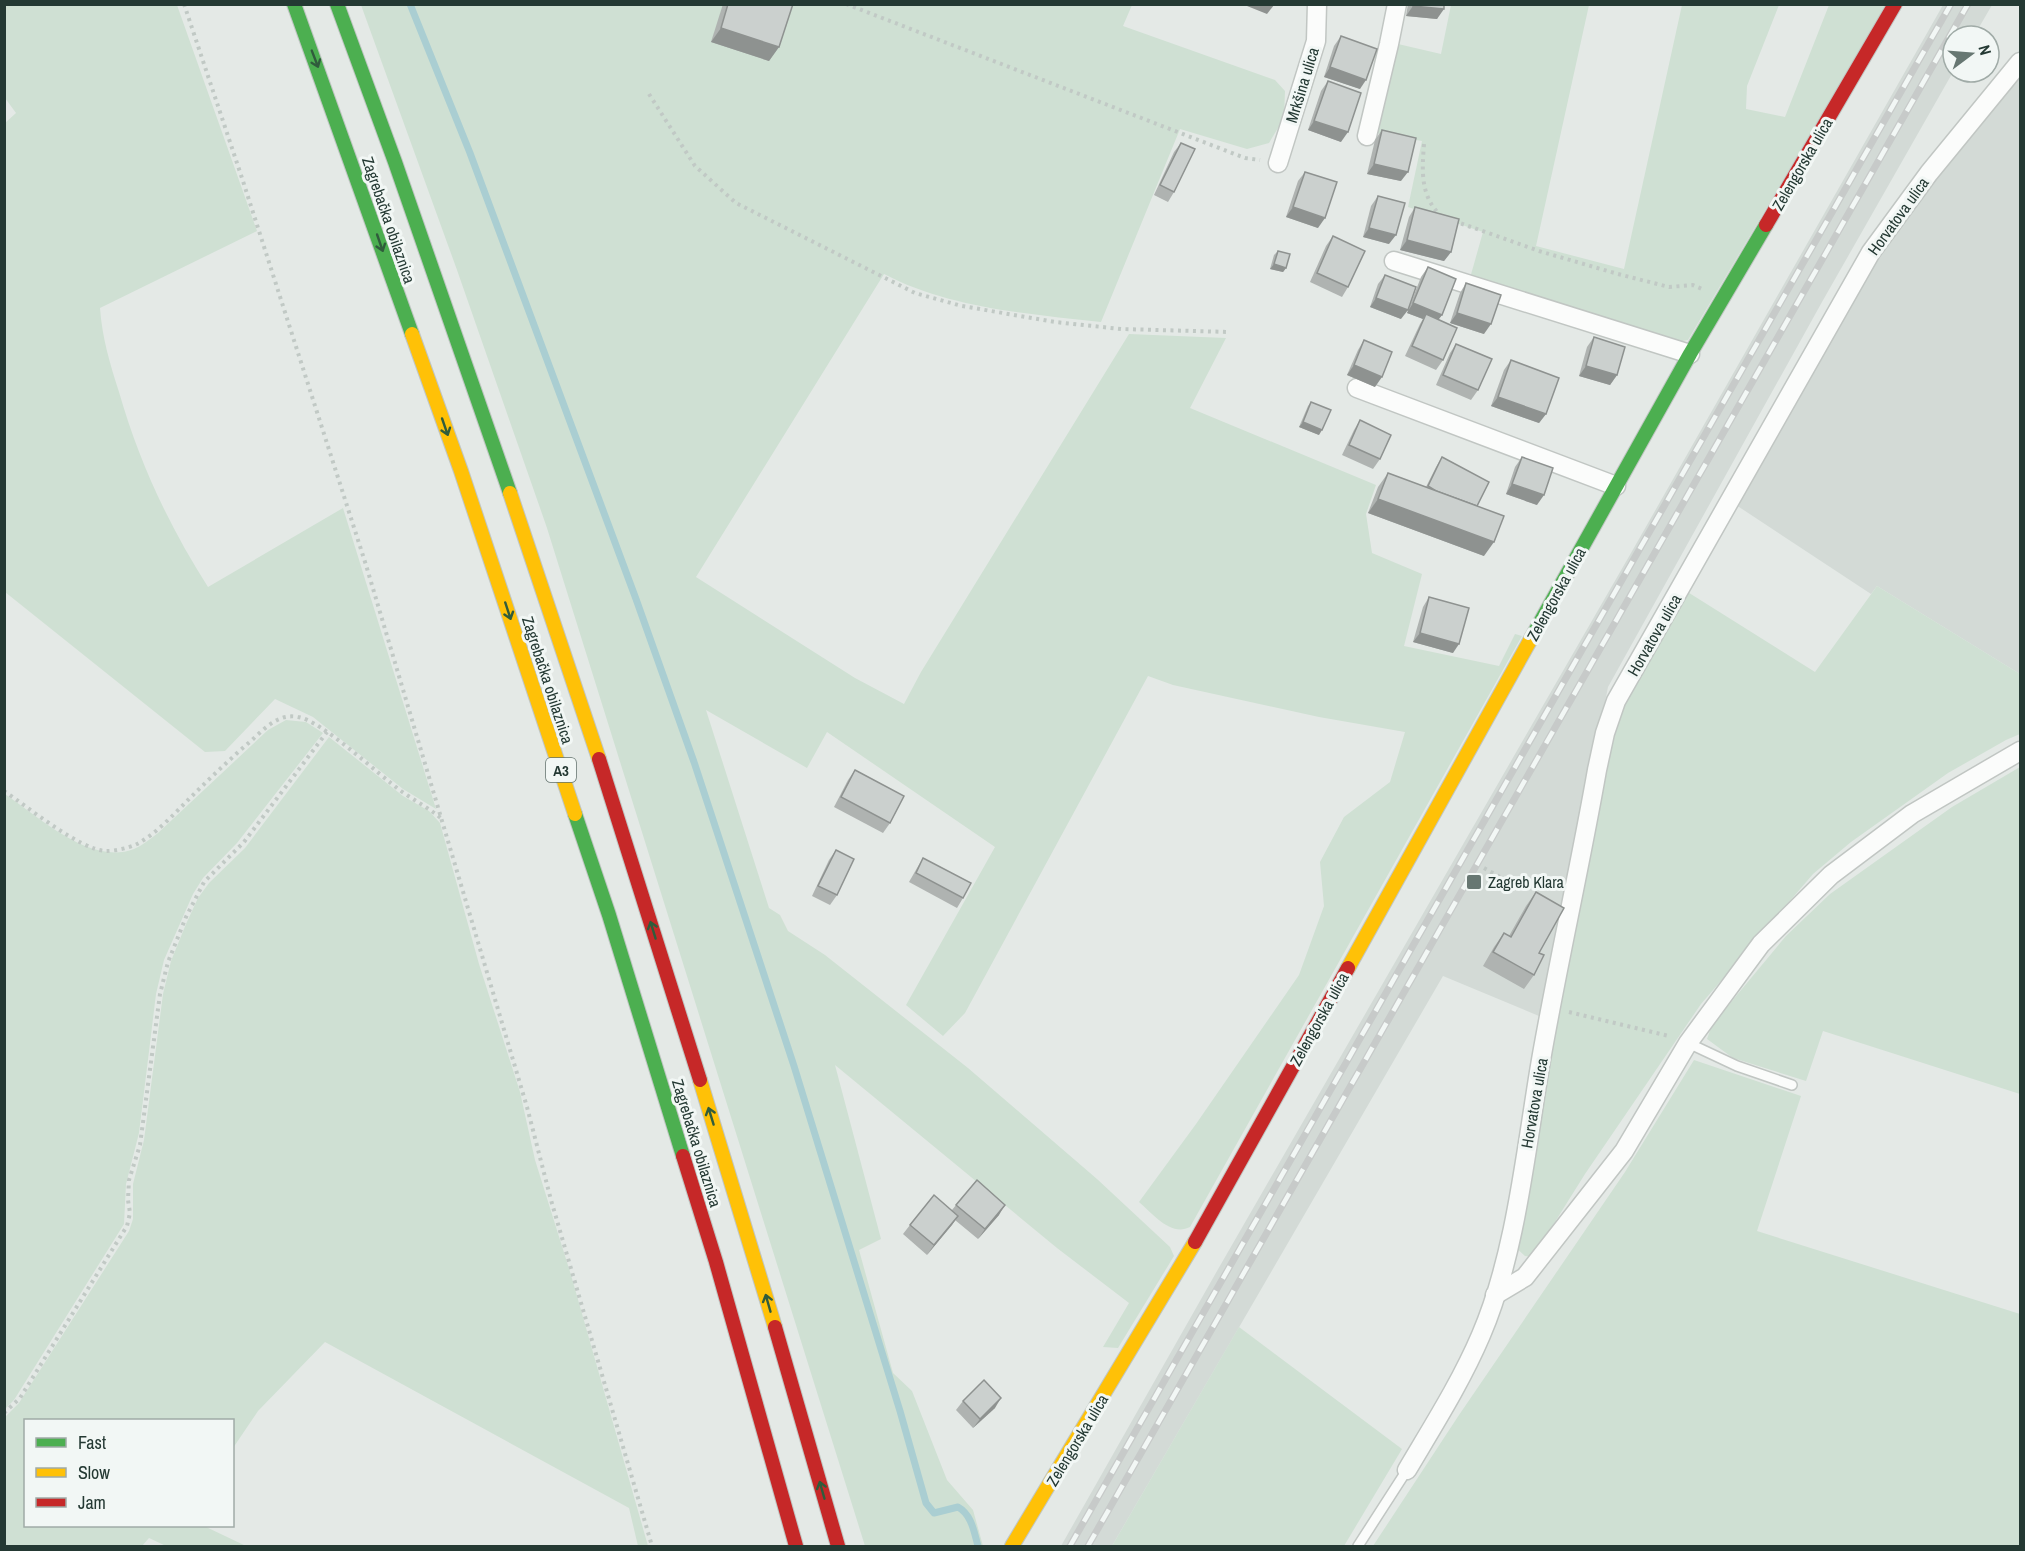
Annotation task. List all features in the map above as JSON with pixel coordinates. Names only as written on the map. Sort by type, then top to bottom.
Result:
[{"type":"main road","name":"Zagrebačka obilaznica","points":[[294,4],[461,471],[606,904],[716,1262],[796,1546]]},
{"type":"main road","name":"Zagrebačka obilaznica","points":[[337,4],[497,454],[646,904],[753,1251],[838,1546]]},
{"type":"main road","name":"Zelengorska ulica","points":[[1012,1546],[1188,1256],[1690,354],[1895,4]]},
{"type":"street","name":"Mrkšina ulica","points":[[1278,163],[1316,41],[1317,4]]},
{"type":"street","points":[[1367,136],[1397,4]]},
{"type":"street","name":"Horvatova ulica","points":[[1407,1470],[1455,1387],[1481,1335],[1495,1295],[1513,1226],[1550,1008],[1597,770],[1605,733],[1616,701],[1870,252],[1929,173],[2020,62]]},
{"type":"street","points":[[1394,261],[1690,354]]},
{"type":"street","points":[[1357,388],[1616,486]]},
{"type":"street","points":[[1495,1295],[1525,1277],[1623,1151],[1688,1043],[1761,944],[1831,875],[1912,814],[2020,751]]},
{"type":"lane","points":[[1688,1043],[1737,1066],[1792,1085]]},
{"type":"lane","name":"Horvatova ulica","points":[[1358,1546],[1407,1470]]},
{"type":"path","points":[[184,4],[366,565],[443,820],[652,1546]]},
{"type":"path","points":[[846,4],[1245,158],[1278,163]]},
{"type":"path","points":[[649,94],[695,166],[736,203],[915,293],[962,306],[1055,322],[1121,329],[1228,332]]},
{"type":"path","points":[[1424,144],[1422,178],[1428,197],[1439,215],[1444,218],[1539,251],[1618,274],[1669,287],[1693,285],[1723,298]]},
{"type":"path","points":[[4,792],[76,840],[106,851],[135,845],[152,834],[228,760],[270,723],[284,717],[298,716],[308,719],[327,732],[402,792],[429,808],[443,820]]},
{"type":"path","points":[[4,1413],[20,1398],[127,1226],[129,1180],[140,1145],[160,994],[168,962],[186,917],[204,882],[244,842],[327,732]]},
{"type":"path","points":[[1484,868],[1523,890]]},
{"type":"path","points":[[1550,1008],[1688,1043]]},
{"type":"shaded area","points":[[1943,5],[1992,5],[1981,24],[1941,24],[1941,84],[1946,84],[1608,687],[1561,924],[1539,1016],[1443,976],[1112,1546],[1061,1546],[1217,1271],[1631,553]]},
{"type":"shaded area","points":[[2020,73],[2020,674],[1877,586],[1871,594],[1733,503],[1898,222]]},
{"type":"green space","points":[[5,4],[177,5],[257,231],[100,308],[107,350],[127,418],[156,493],[180,541],[208,587],[343,508],[436,809],[403,789],[313,717],[275,699],[225,751],[205,752],[5,592],[4,124],[16,113],[5,98]]},
{"type":"green space","points":[[361,5],[1132,5],[1123,26],[1275,80],[1285,91],[1284,118],[1269,143],[1247,149],[1180,129],[1101,322],[1017,312],[962,302],[935,295],[884,274],[696,577],[855,678],[904,704],[921,672],[1129,334],[1226,338],[1190,408],[1376,485],[1366,514],[1372,553],[1422,574],[1404,646],[1499,666],[1515,634],[1522,636],[1190,1227],[1183,1229],[1169,1227],[1139,1202],[1299,975],[1324,906],[1320,862],[1344,817],[1390,782],[1405,732],[1319,717],[1173,685],[1148,676],[965,1013],[943,1036],[906,1005],[995,847],[827,732],[807,768],[706,710],[769,908],[780,915],[788,931],[825,955],[968,1068],[1097,1179],[1170,1247],[1174,1256],[1118,1348],[1103,1347],[1129,1303],[1057,1248],[835,1065],[881,1239],[859,1250],[893,1373],[912,1391],[947,1480],[973,1510],[983,1546],[865,1546],[547,528]]},
{"type":"green space","points":[[1451,5],[1589,5],[1536,246],[1624,269],[1682,5],[1779,5],[1747,86],[1746,109],[1785,117],[1829,5],[1887,5],[1688,340],[1677,342],[1470,278],[1483,232],[1408,207],[1422,141],[1376,133],[1398,44],[1441,54]]},
{"type":"green space","points":[[1877,586],[2020,674],[2020,734],[1948,773],[1851,842],[1813,874],[1701,1004],[1585,1174],[1533,1257],[1525,1256],[1514,1246],[1597,809],[1620,714],[1686,591],[1815,672]]},
{"type":"green space","points":[[286,720],[306,722],[323,733],[237,843],[203,878],[193,894],[164,960],[156,994],[139,1133],[126,1184],[124,1224],[14,1400],[5,1409],[5,794],[49,826],[83,845],[100,851],[118,852],[134,849],[158,833],[268,730]]},
{"type":"green space","points":[[329,737],[403,796],[429,811],[440,823],[479,964],[520,1092],[535,1160],[571,1275],[648,1546],[638,1546],[629,1508],[325,1342],[258,1411],[234,1447],[234,1419],[24,1419],[24,1527],[206,1527],[246,1546],[166,1546],[149,1538],[142,1546],[5,1546],[5,1417],[19,1403],[129,1231],[133,1219],[133,1184],[144,1140],[163,994],[171,961],[198,898],[209,883],[245,848]]},
{"type":"green space","points":[[2020,767],[2020,1094],[1823,1031],[1806,1081],[1733,1058],[1707,1039],[1712,1025],[1786,936],[1830,894],[1952,807]]},
{"type":"green space","points":[[1694,1060],[1801,1096],[1757,1231],[2020,1314],[2020,1546],[1373,1546],[1459,1415],[1625,1172]]},
{"type":"green space","points":[[1239,1327],[1402,1449],[1344,1546],[1112,1546]]},
{"type":"building","points":[[728,4],[793,4],[779,47],[721,28]]},
{"type":"building","points":[[1413,4],[1444,4],[1444,9],[1413,6]]},
{"type":"building","points":[[1341,36],[1377,49],[1366,80],[1330,67]]},
{"type":"building","points":[[1328,81],[1361,93],[1348,132],[1314,121]]},
{"type":"building","points":[[1382,130],[1416,138],[1408,172],[1374,164]]},
{"type":"building","points":[[1181,143],[1195,149],[1174,192],[1160,185]]},
{"type":"building","points":[[1305,172],[1337,182],[1325,218],[1293,207]]},
{"type":"building","points":[[1378,196],[1405,203],[1396,235],[1369,228]]},
{"type":"building","points":[[1415,207],[1459,219],[1451,252],[1407,240]]},
{"type":"building","points":[[1333,236],[1365,251],[1348,287],[1317,273]]},
{"type":"building","points":[[1278,251],[1290,254],[1286,268],[1274,264]]},
{"type":"building","points":[[1428,267],[1456,279],[1442,315],[1413,303]]},
{"type":"building","points":[[1385,275],[1416,287],[1408,310],[1376,298]]},
{"type":"building","points":[[1466,283],[1501,295],[1491,324],[1457,313]]},
{"type":"building","points":[[1426,314],[1457,328],[1443,360],[1412,346]]},
{"type":"building","points":[[1594,337],[1625,347],[1617,375],[1586,366]]},
{"type":"building","points":[[1364,340],[1392,352],[1382,377],[1354,365]]},
{"type":"building","points":[[1456,344],[1492,359],[1478,390],[1443,375]]},
{"type":"building","points":[[1511,360],[1559,378],[1546,414],[1498,397]]},
{"type":"building","points":[[1311,402],[1331,410],[1322,430],[1303,422]]},
{"type":"building","points":[[1360,420],[1391,435],[1380,459],[1349,445]]},
{"type":"building","points":[[1442,457],[1489,482],[1477,506],[1428,486]]},
{"type":"building","points":[[1522,457],[1553,468],[1544,495],[1512,484]]},
{"type":"building","points":[[1388,473],[1504,516],[1494,542],[1378,499]]},
{"type":"building","points":[[1429,597],[1469,608],[1459,644],[1420,633]]},
{"type":"building","points":[[855,770],[904,796],[890,823],[841,797]]},
{"type":"building","points":[[836,850],[854,859],[837,895],[818,886]]},
{"type":"building","points":[[923,858],[971,883],[963,898],[916,873]]},
{"type":"building","points":[[1536,892],[1564,908],[1539,953],[1544,955],[1534,975],[1493,952],[1504,933],[1511,937]]},
{"type":"building","points":[[977,1180],[1005,1205],[985,1229],[956,1205]]},
{"type":"building","points":[[934,1195],[958,1216],[934,1245],[910,1225]]},
{"type":"building","points":[[984,1380],[1001,1398],[980,1419],[963,1401]]},
{"type":"waterway","points":[[410,4],[470,153],[636,599],[694,762],[794,1066],[926,1503],[934,1513],[958,1507],[963,1510],[972,1524],[978,1546]]},
{"type":"railway","points":[[1070,1546],[1951,4]]},
{"type":"railway","points":[[1088,1546],[1968,4]]},
{"type":"traffic: fast","points":[[294,4],[412,334]]},
{"type":"traffic: fast","points":[[337,4],[395,162],[510,493]]},
{"type":"traffic: fast","points":[[1532,637],[1690,354],[1766,225]]},
{"type":"traffic: fast","points":[[575,814],[609,915],[683,1156]]},
{"type":"traffic: slow","points":[[412,334],[461,471],[575,814]]},
{"type":"traffic: slow","points":[[510,493],[599,759]]},
{"type":"traffic: slow","points":[[1348,968],[1532,637]]},
{"type":"traffic: slow","points":[[700,1080],[775,1327]]},
{"type":"traffic: slow","points":[[1012,1546],[1195,1242]]},
{"type":"traffic: jam","points":[[1766,225],[1895,4]]},
{"type":"traffic: jam","points":[[599,759],[700,1080]]},
{"type":"traffic: jam","points":[[1195,1242],[1348,968]]},
{"type":"traffic: jam","points":[[683,1156],[716,1262],[796,1546]]},
{"type":"traffic: jam","points":[[775,1327],[838,1546]]},
{"type":"place","name":"Zagreb Klara","points":[[1474,882]]}]
